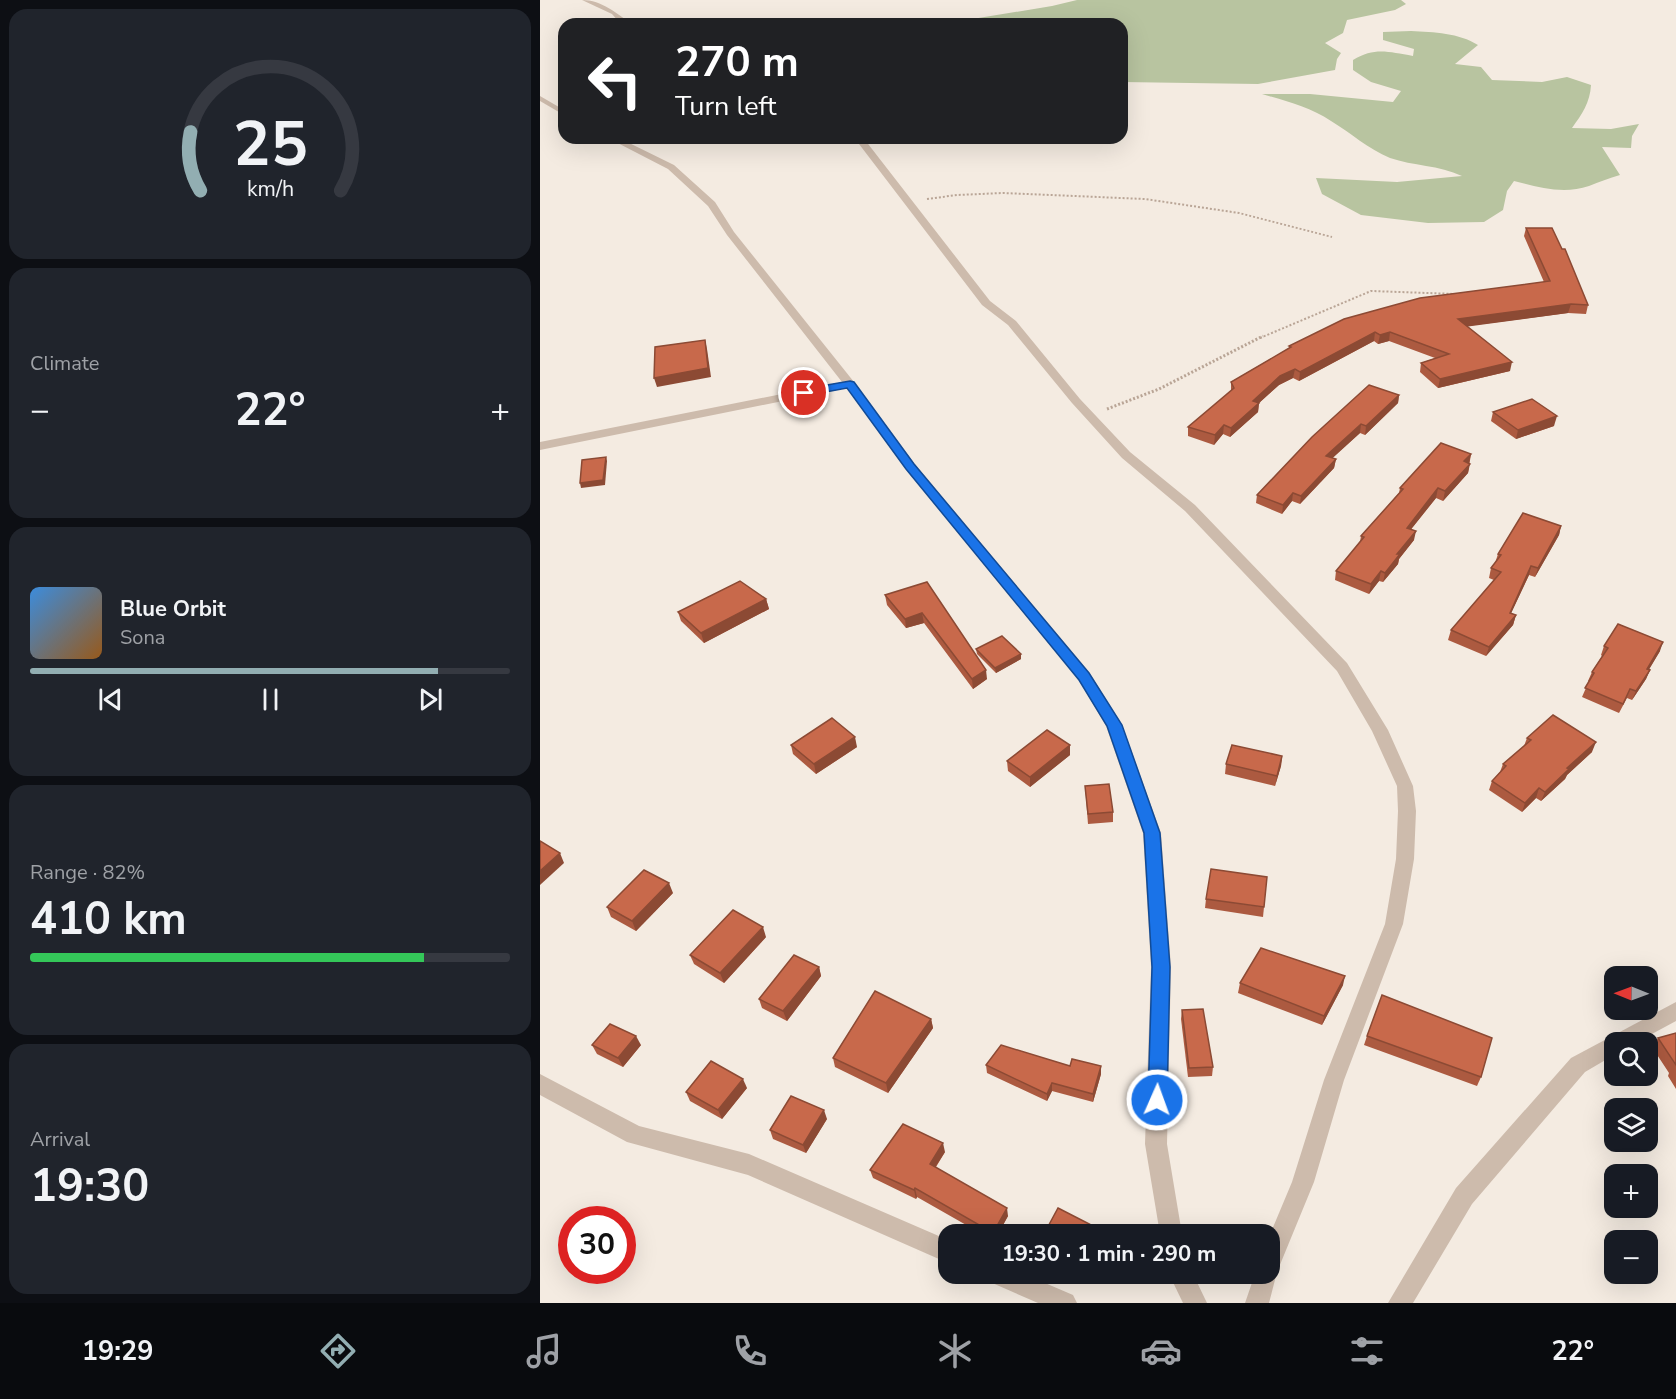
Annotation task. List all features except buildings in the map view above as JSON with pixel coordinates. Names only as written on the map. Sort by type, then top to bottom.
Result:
[{"type":"street","points":[[585,0],[614,13],[618,18]]},
{"type":"street","points":[[540,98],[558,109]]},
{"type":"street","points":[[624,144],[671,167],[712,204],[730,233],[850,384],[910,466],[1084,676],[1114,725],[1152,833],[1161,967],[1156,1144],[1169,1224]]},
{"type":"street","points":[[864,144],[986,303],[1012,324],[1089,416],[1126,455],[1190,508],[1342,667],[1380,730],[1405,786],[1407,811],[1405,859],[1394,924],[1334,1080],[1303,1182],[1280,1237]]},
{"type":"street","points":[[540,446],[850,384]]},
{"type":"street","points":[[1637,1032],[1676,1011]]},
{"type":"street","points":[[1400,1303],[1464,1196],[1578,1065],[1604,1051]]},
{"type":"street","points":[[540,1084],[635,1135],[749,1165],[938,1248]]},
{"type":"street","points":[[1021,1284],[1065,1303]]},
{"type":"street","points":[[1185,1284],[1195,1303]]},
{"type":"street","points":[[1257,1303],[1263,1284]]},
{"type":"path","points":[[908,202],[948,195],[1009,193],[1101,195],[1177,202],[1241,213],[1332,237]]},
{"type":"path","points":[[1089,416],[1159,389],[1281,327],[1371,291],[1460,294]]},
{"type":"green space","points":[[1077,0],[1401,0],[1406,4],[1395,10],[1347,20],[1343,33],[1325,43],[1341,53],[1335,70],[1258,84],[1128,82],[1128,18],[979,18]]},
{"type":"green space","points":[[1411,31],[1455,36],[1478,45],[1455,64],[1481,67],[1492,80],[1542,82],[1567,77],[1591,85],[1587,103],[1572,128],[1611,129],[1639,124],[1632,136],[1631,148],[1602,147],[1620,175],[1570,190],[1532,186],[1514,181],[1507,191],[1503,210],[1484,222],[1428,223],[1361,215],[1322,194],[1316,178],[1397,182],[1462,176],[1390,158],[1315,112],[1262,94],[1310,94],[1393,102],[1401,91],[1371,82],[1353,70],[1353,60],[1375,52],[1413,56],[1414,49],[1383,40],[1383,32]]},
{"type":"route","points":[[804,393],[850,384],[910,466],[1084,676],[1114,725],[1152,833],[1161,967],[1157,1100]]}]
